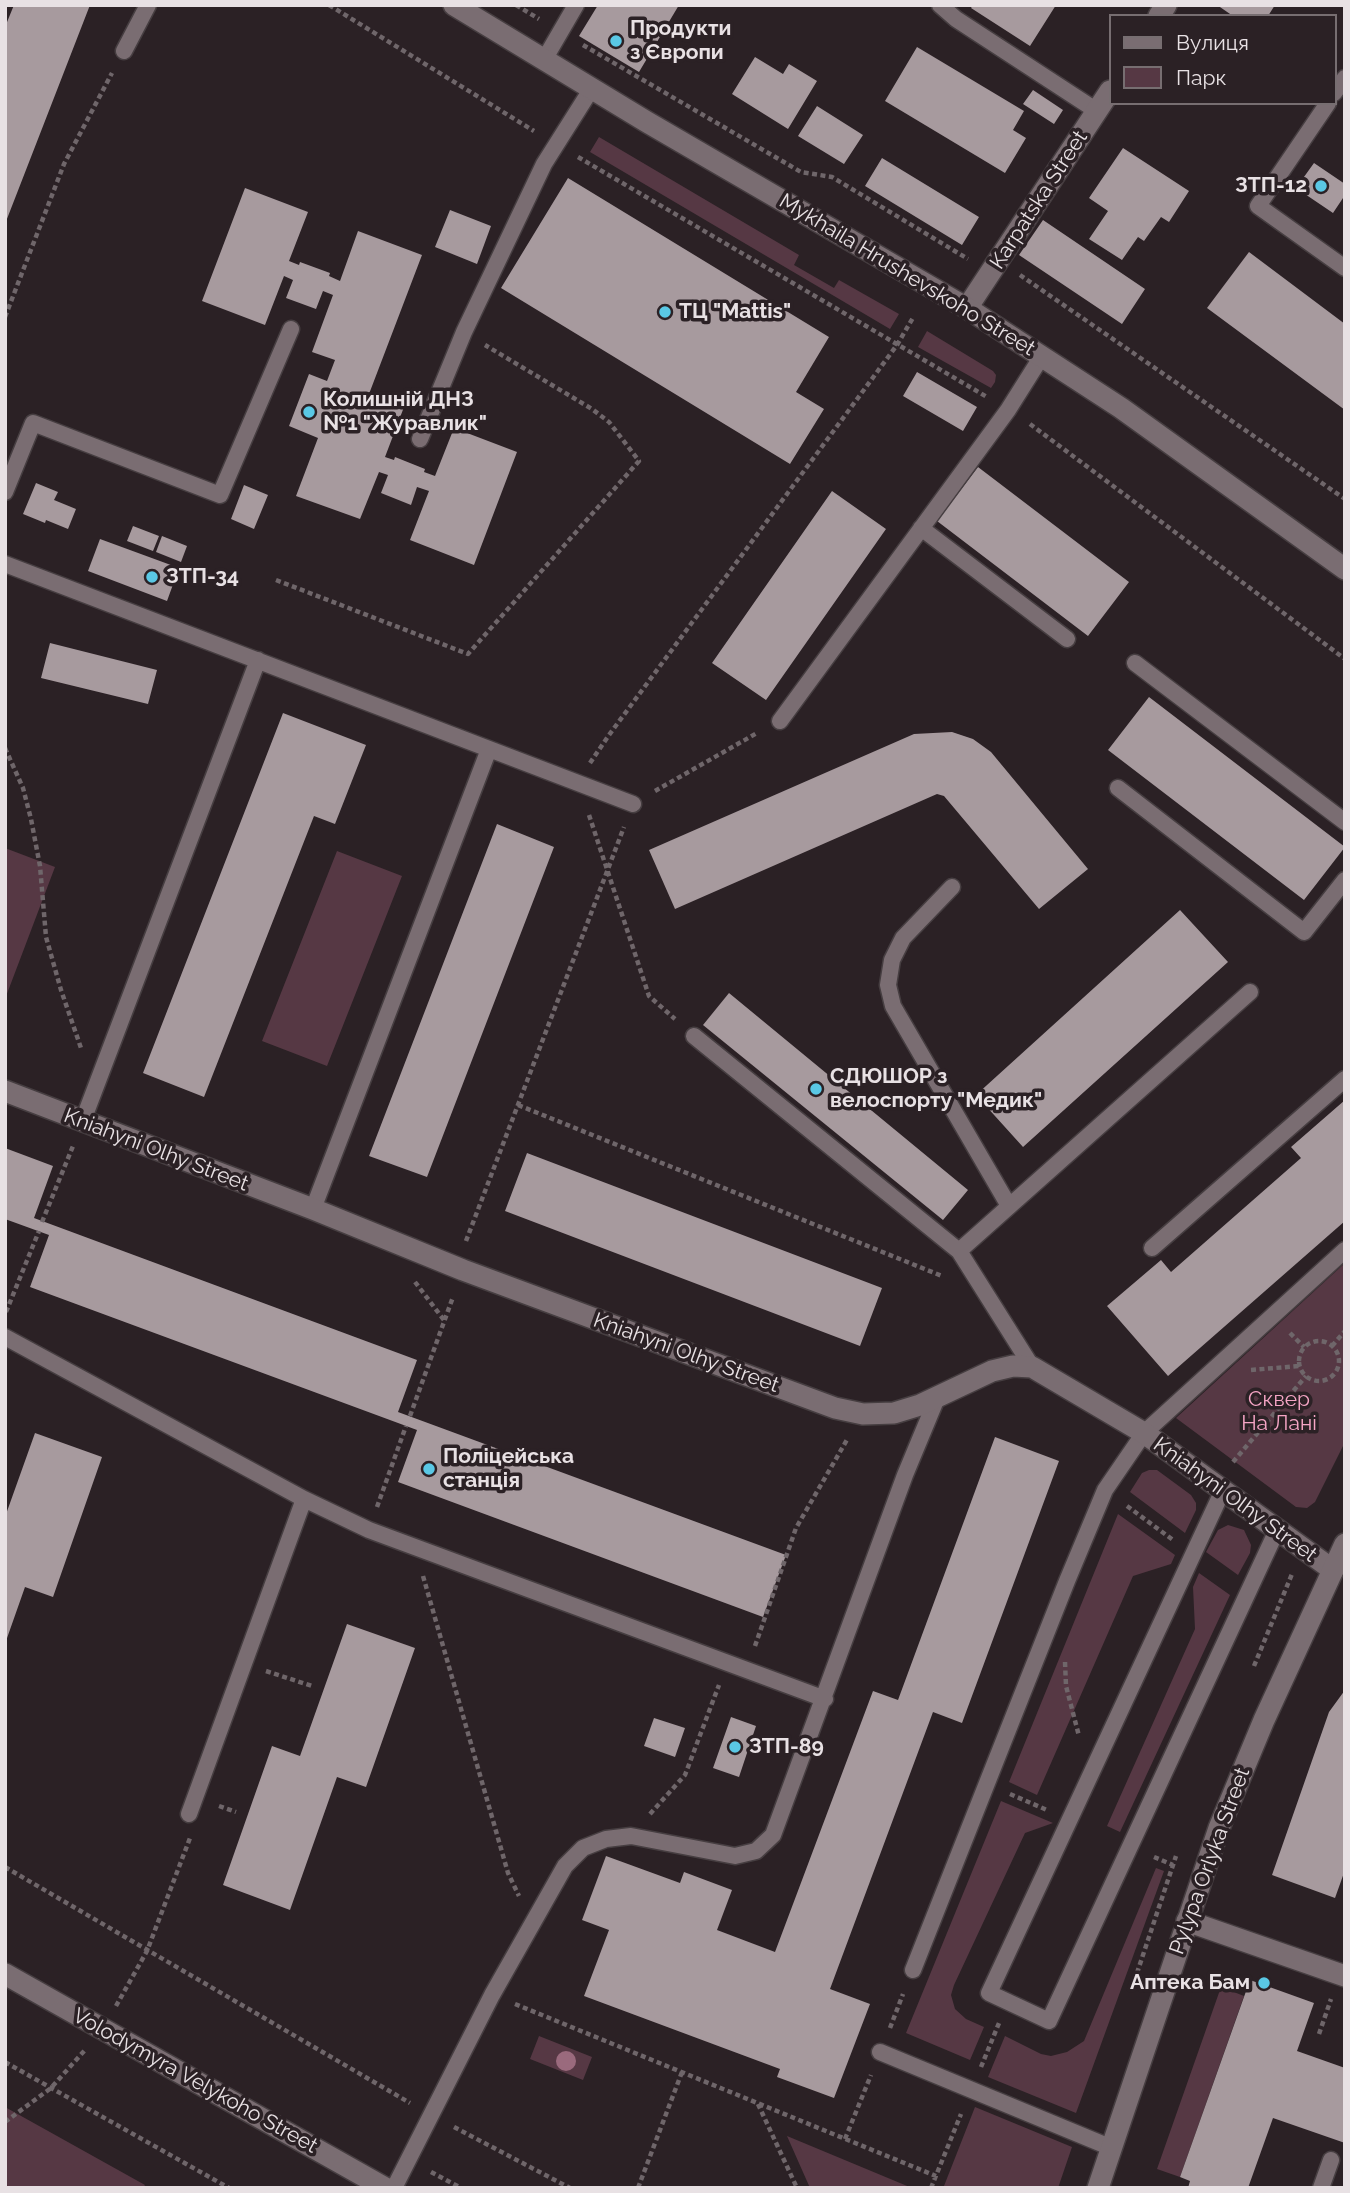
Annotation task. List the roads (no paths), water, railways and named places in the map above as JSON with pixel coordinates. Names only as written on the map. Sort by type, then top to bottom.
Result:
[{"type":"street","name":"Mykhaila Hrushevskoho Street","points":[[454,5],[967,308],[1121,408],[1345,569]]},
{"type":"street","name":"Karpatska Street","points":[[967,308],[1108,94]]},
{"type":"street","name":"Kniahyni Olhy Street","points":[[5,1091],[459,1268],[835,1408],[863,1414],[894,1413],[937,1398],[992,1371],[1013,1366],[1032,1367],[1144,1433],[1333,1570]]},
{"type":"street","name":"Pylypa Orlyka Street","points":[[1098,2188],[1219,1828],[1345,1544]]},
{"type":"street","points":[[1187,1921],[1342,1975]]},
{"type":"street","name":"Volodymyra Velykoho Street","points":[[5,1974],[385,2188]]},
{"type":"lane","points":[[124,51],[148,5]]},
{"type":"lane","points":[[544,60],[576,5]]},
{"type":"lane","points":[[940,5],[956,19],[1097,111]]},
{"type":"lane","points":[[420,439],[464,332],[544,164],[592,88]]},
{"type":"lane","points":[[1327,105],[1258,206],[1342,261]]},
{"type":"lane","points":[[5,492],[33,423],[220,495],[291,329]]},
{"type":"lane","points":[[779,721],[1008,410],[1042,356]]},
{"type":"lane","points":[[921,528],[1067,639]]},
{"type":"lane","points":[[5,564],[633,804]]},
{"type":"lane","points":[[82,1122],[258,660]]},
{"type":"lane","points":[[1135,663],[1345,822]]},
{"type":"lane","points":[[313,1209],[489,749]]},
{"type":"lane","points":[[1118,788],[1304,932],[1345,880]]},
{"type":"lane","points":[[952,887],[903,938],[892,960],[888,985],[893,1006],[1009,1206]]},
{"type":"lane","points":[[959,1251],[1250,992]]},
{"type":"lane","points":[[694,1036],[959,1251],[1032,1367]]},
{"type":"lane","points":[[1152,1248],[1345,1079]]},
{"type":"lane","points":[[913,1970],[1066,1581],[1105,1490],[1144,1433],[1345,1250]]},
{"type":"lane","points":[[5,1337],[304,1499],[369,1530],[825,1699]]},
{"type":"lane","points":[[394,2188],[531,1922],[565,1866],[583,1848],[606,1839],[631,1836],[735,1856],[756,1851],[773,1835],[905,1475],[937,1398]]},
{"type":"lane","points":[[1218,1487],[1089,1778],[989,1993],[1049,2021],[1277,1530]]},
{"type":"lane","points":[[190,1814],[304,1499]]},
{"type":"lane","points":[[880,2052],[1112,2148]]},
{"type":"lane","points":[[1321,2188],[1331,2161]]},
{"type":"place","name":"Продукти з Європи","points":[[616,41]]},
{"type":"place","name":"ЗТП-12","points":[[1321,186]]},
{"type":"place","name":"ТЦ \"Mattis\"","points":[[665,312]]},
{"type":"place","name":"Колишній ДНЗ №1 \"Журавлик\"","points":[[309,412]]},
{"type":"place","name":"ЗТП-34","points":[[152,577]]},
{"type":"place","name":"СДЮШОР з велоспорту \"Медик\"","points":[[816,1089]]},
{"type":"place","name":"Поліцейська станція","points":[[429,1469]]},
{"type":"place","name":"ЗТП-89","points":[[735,1747]]},
{"type":"place","name":"Аптека Бам","points":[[1264,1983]]},
{"type":"park label","name":"Сквер На Лані","points":[[1279,1412]]}]
